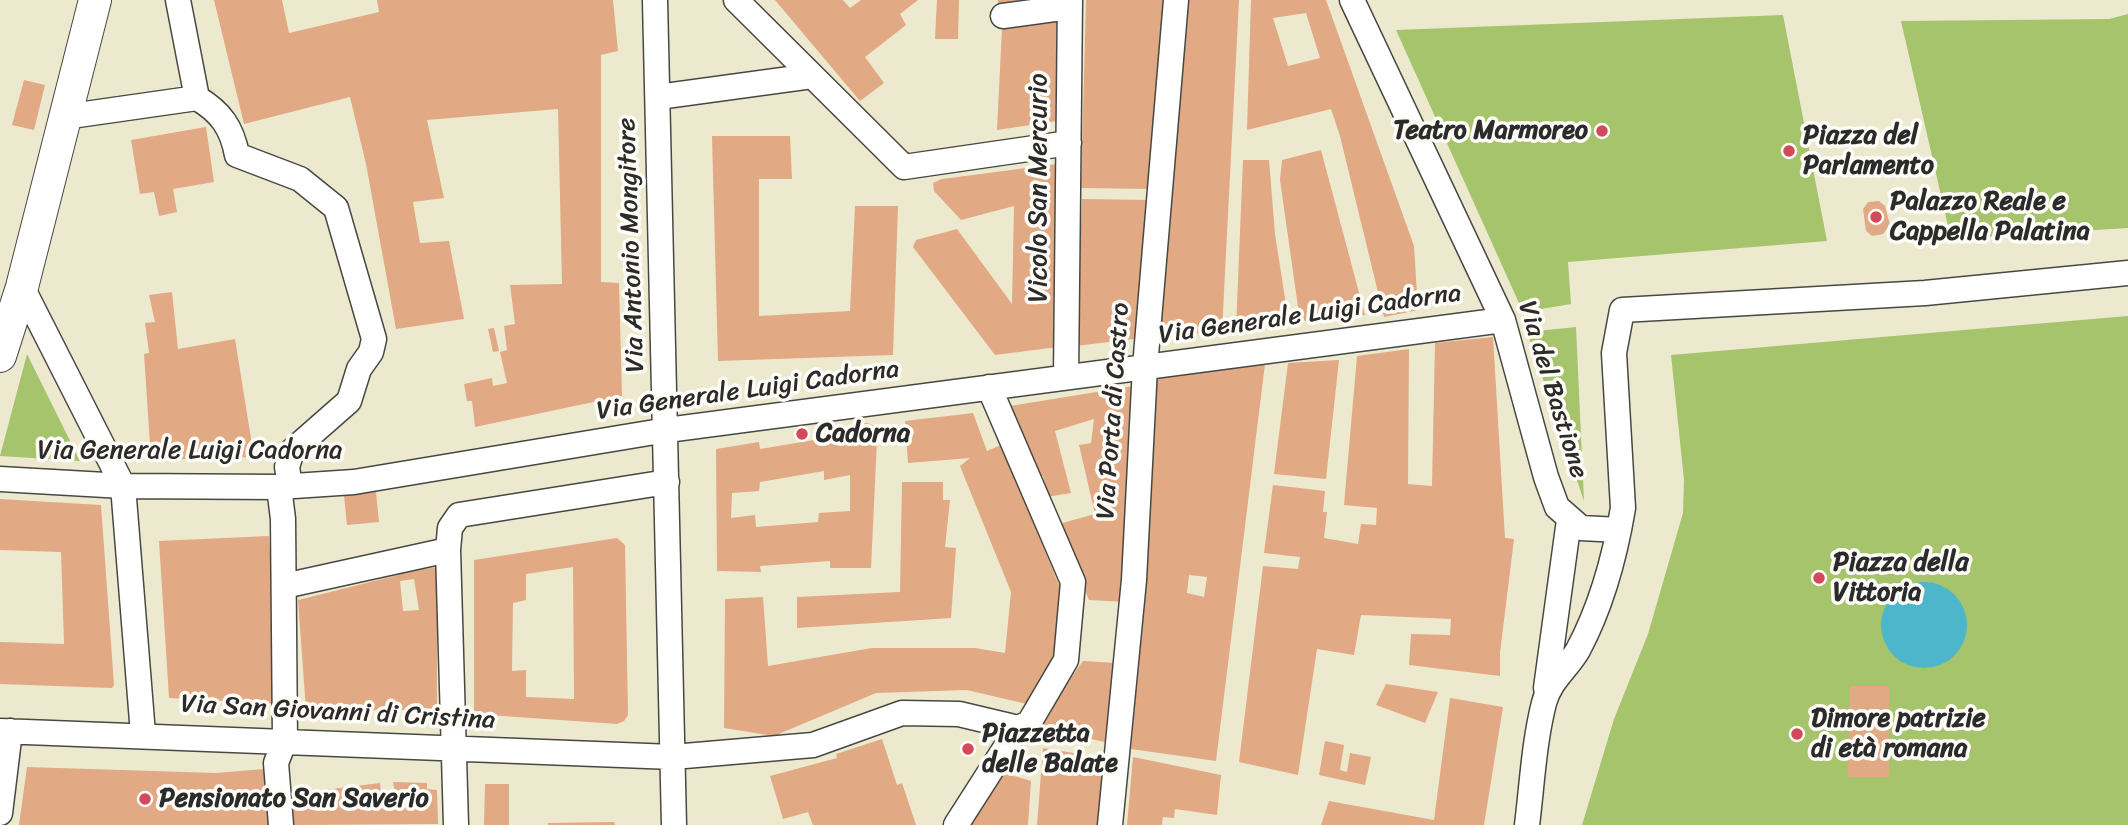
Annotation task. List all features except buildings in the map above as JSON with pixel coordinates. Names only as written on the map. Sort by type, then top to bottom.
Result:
[{"type":"street","points":[[0,356],[22,286],[95,0]]},
{"type":"street","points":[[178,0],[197,98]]},
{"type":"street","name":"Via Antonio Mongitore","points":[[655,0],[674,825]]},
{"type":"street","points":[[736,0],[904,167],[1069,143]]},
{"type":"street","name":"Via Porta di Castro","points":[[1110,825],[1134,580],[1145,367],[1176,0]]},
{"type":"street","name":"Via del Bastione","points":[[1352,0],[1503,320],[1546,477],[1557,507],[1581,528],[1619,530]]},
{"type":"street","points":[[1003,16],[1070,4]]},
{"type":"street","name":"Vicolo San Mercurio","points":[[1066,377],[1070,4]]},
{"type":"street","points":[[658,97],[812,76]]},
{"type":"street","points":[[64,117],[197,98],[216,109],[233,133],[237,155],[300,179],[337,208],[343,238],[374,339],[371,352],[359,369],[349,401],[292,451],[287,467],[283,519],[285,740],[276,763],[281,825]]},
{"type":"street","points":[[1544,702],[1555,676],[1577,651],[1603,591],[1619,530],[1623,508],[1615,352],[1622,310],[1902,294],[2128,273]]},
{"type":"street","points":[[22,286],[123,486],[143,734]]},
{"type":"street","name":"Via Generale Luigi Cadorna","points":[[0,480],[123,486],[284,486],[354,482],[667,430],[1503,320]]},
{"type":"street","points":[[956,825],[1018,728],[1029,723],[1066,660],[1073,582],[989,387]]},
{"type":"street","points":[[456,825],[448,550],[450,528],[459,515],[667,482]]},
{"type":"street","points":[[1527,825],[1569,520]]},
{"type":"street","points":[[284,586],[448,550]]},
{"type":"street","name":"Via San Giovanni di Cristina","points":[[5,731],[143,734],[673,757],[813,745],[902,713],[959,714],[1018,728]]},
{"type":"street","points":[[0,813],[5,731]]},
{"type":"green space","points":[[2128,14],[2128,228],[1951,239],[1901,21],[2109,19]]},
{"type":"green space","points":[[1783,15],[1827,241],[1568,262],[1571,304],[1523,312],[1396,30]]},
{"type":"green space","name":"Piazza della Vittoria","points":[[2128,316],[2128,825],[1582,825],[1614,719],[1648,634],[1683,513],[1684,480],[1671,355]]},
{"type":"green space","points":[[1576,327],[1584,501],[1527,332]]},
{"type":"green space","points":[[27,354],[80,461],[0,456]]},
{"type":"water","points":[[1916,582],[1932,582],[1955,594],[1964,608],[1967,625],[1964,642],[1955,656],[1932,668],[1916,668],[1900,661],[1888,649],[1881,633],[1881,617],[1888,601],[1900,589]]},
{"type":"place","name":"Teatro Marmoreo","points":[[1602,131]]},
{"type":"place","name":"Piazza del Parlamento","points":[[1789,151]]},
{"type":"place","name":"Palazzo Reale e Cappella Palatina","points":[[1876,217]]},
{"type":"place","name":"Cadorna","points":[[802,434]]},
{"type":"place","name":"Piazza della Vittoria","points":[[1819,578]]},
{"type":"place","name":"Dimore patrizie di età romana","points":[[1797,734]]},
{"type":"place","name":"Piazzetta delle Balate","points":[[968,749]]},
{"type":"place","name":"Pensionato San Saverio","points":[[145,799]]}]
